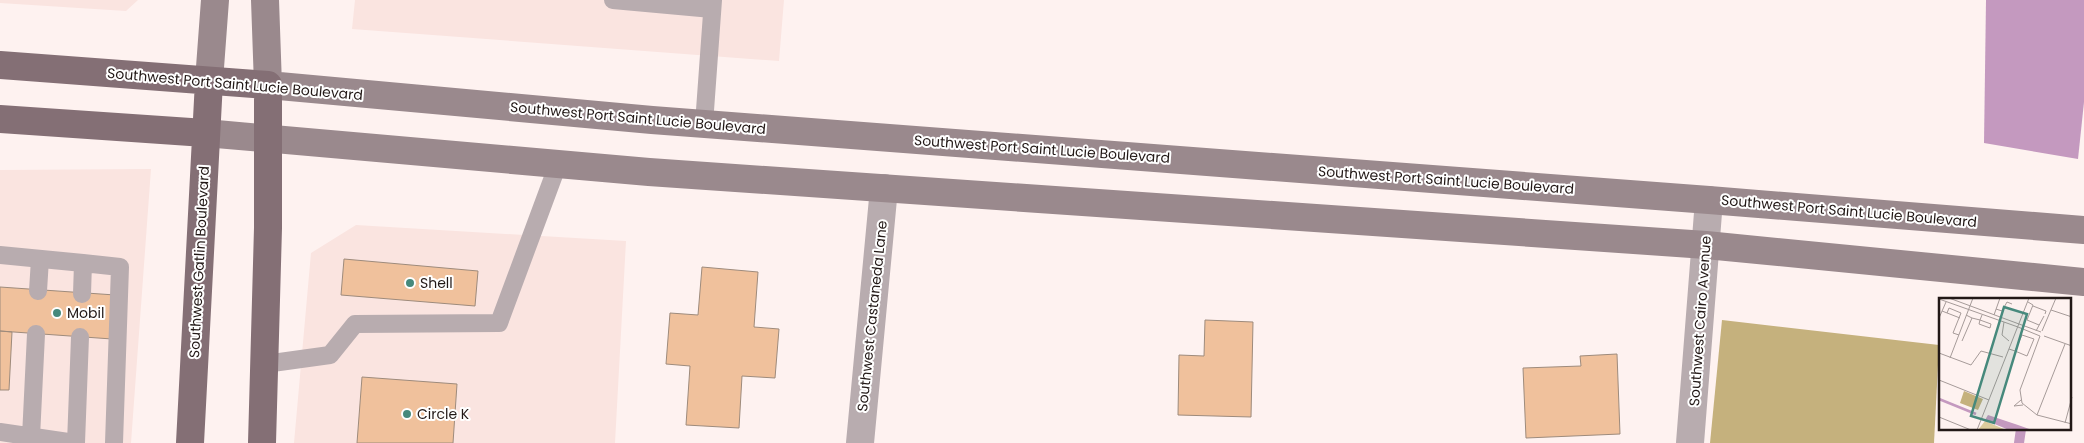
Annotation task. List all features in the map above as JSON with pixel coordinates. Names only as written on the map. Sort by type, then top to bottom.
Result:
[{"type":"main road","points":[[209,81],[215,0]]},
{"type":"main road","points":[[262,443],[270,139],[265,0]]},
{"type":"main road","name":"Southwest Port Saint Lucie Boulevard","points":[[0,65],[268,85],[704,124],[2084,230]]},
{"type":"main road","name":"Southwest Gatlin Boulevard","points":[[190,443],[209,81]]},
{"type":"main road","points":[[0,119],[205,133],[558,164],[1706,245],[2084,282]]},
{"type":"street","name":"Southwest Castaneda Lane","points":[[860,443],[884,188]]},
{"type":"street","name":"Southwest Cairo Avenue","points":[[1690,443],[1709,200]]},
{"type":"lane","points":[[613,0],[712,4],[704,124]]},
{"type":"lane","points":[[265,364],[330,355],[355,324],[498,323],[558,164]]},
{"type":"lane","points":[[0,255],[120,267],[114,443]]},
{"type":"lane","points":[[38,291],[40,259]]},
{"type":"lane","points":[[82,294],[83,263]]},
{"type":"lane","points":[[31,437],[36,334]]},
{"type":"lane","points":[[0,432],[75,443],[80,337]]},
{"type":"shaded area","points":[[0,0],[138,0],[126,11],[0,3]]},
{"type":"shaded area","points":[[355,0],[784,0],[779,61],[352,29]]},
{"type":"shaded area","points":[[1986,0],[2084,0],[2084,102],[2078,159],[1984,143]]},
{"type":"shaded area","points":[[151,169],[131,443],[0,443],[0,170]]},
{"type":"shaded area","points":[[356,225],[626,241],[615,443],[294,443],[311,253]]},
{"type":"shaded area","points":[[1722,320],[1939,345],[1934,443],[1710,443]]},
{"type":"building","name":"Shell","points":[[344,259],[478,271],[475,306],[341,295]]},
{"type":"building","points":[[702,267],[758,272],[754,327],[779,329],[775,378],[742,376],[739,428],[686,425],[690,366],[666,364],[670,313],[698,315]]},
{"type":"building","name":"Mobil","points":[[0,287],[115,295],[112,339],[0,331]]},
{"type":"building","points":[[1205,320],[1253,322],[1251,417],[1178,415],[1179,355],[1204,356]]},
{"type":"building","points":[[0,331],[12,332],[9,390],[0,390]]},
{"type":"building","points":[[1617,354],[1620,434],[1526,438],[1523,368],[1581,366],[1580,356]]},
{"type":"building","name":"Circle K","points":[[362,377],[457,384],[453,443],[357,443]]},
{"type":"waterway","points":[[2019,443],[2021,430]]},
{"type":"place","name":"Shell","points":[[410,283]]},
{"type":"place","name":"Mobil","points":[[57,313]]},
{"type":"place","name":"Circle K","points":[[407,414]]}]
